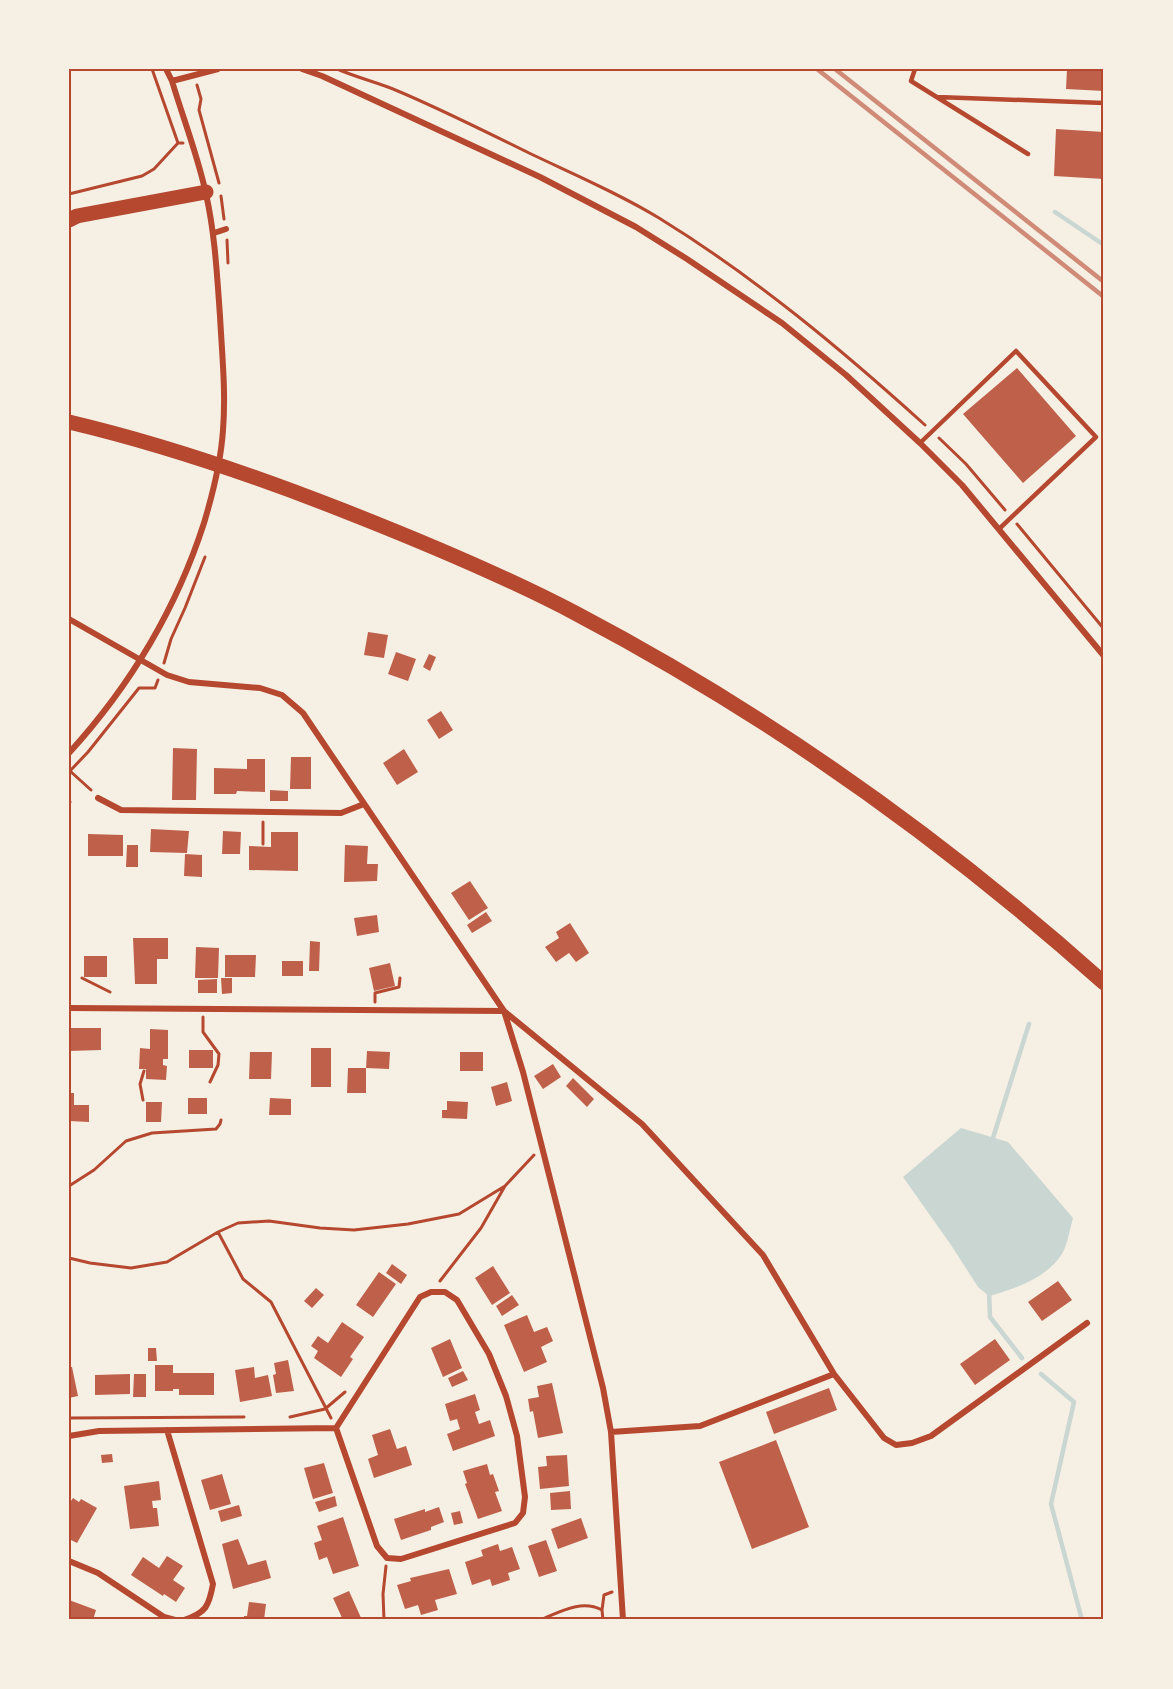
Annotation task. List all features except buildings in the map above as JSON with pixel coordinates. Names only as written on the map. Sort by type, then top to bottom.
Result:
[{"type":"highway","points":[[69,219],[206,192]]},
{"type":"highway","points":[[69,415],[90,427]]},
{"type":"highway","points":[[69,422],[250,475],[429,544],[575,613],[698,681],[817,758],[930,840],[1033,920],[1104,983]]},
{"type":"street","points":[[69,753],[118,695],[141,661],[179,591],[194,554],[209,505],[223,432],[224,391],[214,232],[206,192],[172,81],[166,69]]},
{"type":"street","points":[[172,81],[218,69]]},
{"type":"street","points":[[302,69],[322,76],[540,177],[636,227],[782,323],[846,375],[920,442],[962,485],[1104,656]]},
{"type":"street","points":[[214,232],[226,229]]},
{"type":"street","points":[[69,619],[160,672],[189,682],[260,688],[282,695],[303,712],[504,1011],[521,1063],[603,1388],[610,1432],[623,1620]]},
{"type":"street","points":[[98,798],[121,810],[341,813],[364,804]]},
{"type":"street","points":[[69,1008],[504,1011],[642,1124],[763,1255],[834,1374],[884,1438],[896,1445],[912,1443],[931,1436],[1087,1323]]},
{"type":"street","points":[[431,1292],[445,1292],[457,1300],[489,1354],[506,1395],[517,1436],[525,1497],[524,1513],[515,1523],[401,1559],[387,1558],[377,1546],[336,1428],[420,1297],[431,1292]]},
{"type":"street","points":[[610,1432],[700,1426],[834,1374]]},
{"type":"street","points":[[69,1436],[99,1431],[336,1428]]},
{"type":"street","points":[[167,1430],[213,1584],[210,1601],[199,1616],[184,1620]]},
{"type":"street","points":[[69,1561],[98,1573],[164,1617],[175,1620]]},
{"type":"lane","points":[[915,69],[911,81],[1028,154]]},
{"type":"lane","points":[[937,98],[1104,103]]},
{"type":"lane","points":[[920,442],[1016,351],[1088,428],[1096,437],[999,529]]},
{"type":"path","points":[[69,194],[142,176],[154,169],[178,143],[152,69]]},
{"type":"path","points":[[337,69],[365,81]]},
{"type":"path","points":[[201,99],[198,110],[205,136],[202,137]]},
{"type":"path","points":[[692,249],[696,242]]},
{"type":"path","points":[[98,798],[70,771],[140,688],[155,688],[157,684]]},
{"type":"path","points":[[263,812],[263,844]]},
{"type":"path","points":[[82,978],[111,992]]},
{"type":"path","points":[[375,1011],[375,993],[399,987],[400,978]]},
{"type":"path","points":[[203,1009],[203,1032],[219,1054],[218,1065],[210,1082]]},
{"type":"path","points":[[143,1100],[141,1084],[144,1071]]},
{"type":"path","points":[[69,1186],[94,1170],[126,1141],[152,1133],[216,1129],[221,1120]]},
{"type":"path","points":[[431,1292],[481,1228],[505,1186],[542,1148]]},
{"type":"path","points":[[69,1258],[132,1268],[167,1262],[238,1223],[269,1221],[354,1230],[408,1224],[459,1214],[505,1186]]},
{"type":"path","points":[[218,1232],[243,1279],[271,1302],[336,1428]]},
{"type":"path","points":[[434,1281],[440,1280]]},
{"type":"path","points":[[279,1417],[291,1417],[325,1409],[344,1394],[349,1386]]},
{"type":"path","points":[[69,1418],[245,1417]]},
{"type":"path","points":[[384,1620],[383,1594],[387,1558]]},
{"type":"path","points":[[603,1620],[604,1595],[621,1592]]},
{"type":"path","points":[[540,1620],[576,1606],[586,1605],[602,1610]]},
{"type":"shaded area","points":[[961,1128],[1008,1142],[1073,1218],[1064,1250],[1051,1267],[1032,1280],[989,1296],[978,1287],[903,1177]]},
{"type":"waterway","points":[[1055,212],[1104,245]]},
{"type":"waterway","points":[[992,1141],[1029,1024]]},
{"type":"waterway","points":[[989,1291],[990,1317],[1022,1358]]},
{"type":"waterway","points":[[1041,1374],[1074,1402],[1051,1504],[1082,1620]]},
{"type":"railway","points":[[817,69],[1104,297]]},
{"type":"railway","points":[[835,69],[1104,282]]}]
